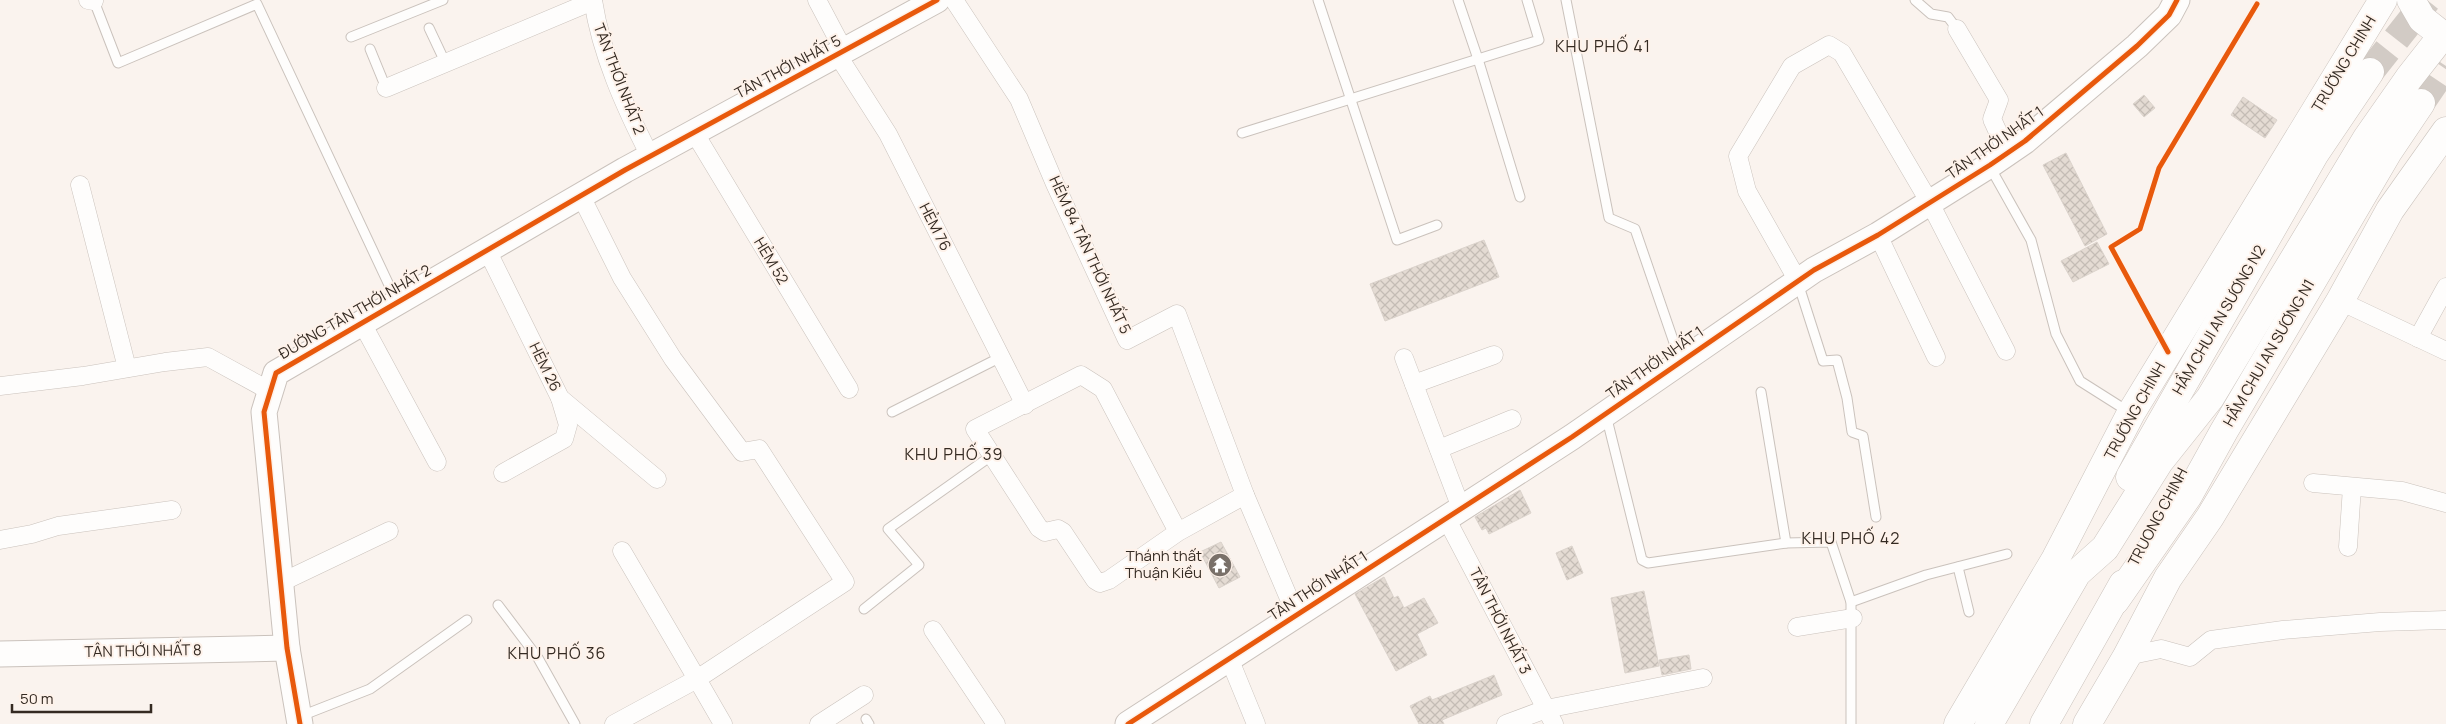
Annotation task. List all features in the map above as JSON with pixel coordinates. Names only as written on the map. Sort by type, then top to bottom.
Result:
[{"type":"main road","name":"TRƯỜNG CHINH","points":[[1958,724],[2069,533],[2132,413],[2383,0]]},
{"type":"main road","points":[[2210,398],[2367,138],[2409,78],[2444,37],[2422,19],[2410,0]]},
{"type":"main road","name":"HẦM CHUI AN SƯƠNG N2","points":[[2077,573],[2168,408],[2314,155],[2370,72]]},
{"type":"main road","name":"HẦM CHUI AN SƯƠNG N1","points":[[2115,601],[2188,496],[2224,431],[2388,152],[2420,103]]},
{"type":"main road","points":[[2087,724],[2127,656],[2168,578],[2210,517],[2340,301],[2390,210],[2446,131]]},
{"type":"main road","name":"TRUONG CHINH","points":[[1989,724],[2077,573],[2105,548],[2159,462],[2210,398]]},
{"type":"main road","name":"TRUONG CHINH","points":[[2047,719],[2115,601],[2147,534],[2181,479],[2210,398]]},
{"type":"main road","name":"TRUONG CHINH","points":[[2050,620],[2061,583],[2069,533]]},
{"type":"main road","name":"TRUONG CHINH","points":[[2047,719],[2120,626],[2168,578]]},
{"type":"street","points":[[386,88],[593,0]]},
{"type":"street","name":"TÂN THỚI NHẤT 2","points":[[593,0],[597,28],[603,46],[630,116],[650,156]]},
{"type":"street","name":"HẺM 76","points":[[817,0],[841,53],[888,134],[1025,405]]},
{"type":"street","name":"TÂN THỚI NHẤT 5","points":[[650,156],[937,0]]},
{"type":"street","name":"HẺM 84 TÂN THỚI NHẤT 5","points":[[954,0],[1019,99],[1055,184],[1128,340],[1176,314],[1245,495],[1296,615]]},
{"type":"street","name":"TÂN THỚI NHẤT 1","points":[[1128,724],[1606,413],[1680,360],[1798,281],[1930,203],[2025,141],[2137,46],[2169,14],[2177,0]]},
{"type":"street","points":[[1958,29],[1999,100],[1992,119],[1998,159]]},
{"type":"street","points":[[1798,281],[1747,191],[1738,156],[1792,66],[1829,45],[1842,53],[1930,203],[2006,351]]},
{"type":"street","name":"HẺM 52","points":[[694,132],[849,389]]},
{"type":"street","name":"ĐƯỜNG TÂN THỚI NHẤT 2","points":[[299,720],[287,648],[264,412],[276,373],[650,156]]},
{"type":"street","points":[[80,185],[127,368]]},
{"type":"street","points":[[580,196],[622,278],[673,359],[742,452],[759,449],[845,582],[697,679],[614,724]]},
{"type":"street","points":[[1878,235],[1936,356]]},
{"type":"street","name":"HẺM 26","points":[[488,250],[560,398],[657,479]]},
{"type":"street","points":[[2418,338],[2446,287]]},
{"type":"street","points":[[2340,301],[2446,351]]},
{"type":"street","points":[[362,323],[436,462]]},
{"type":"street","points":[[1414,384],[1494,355]]},
{"type":"street","points":[[0,386],[83,376],[208,357],[270,392]]},
{"type":"street","name":"TÂN THỚI NHẤT 3","points":[[1404,358],[1439,449],[1454,513],[1550,717]]},
{"type":"street","points":[[1178,532],[1103,390],[1081,375],[975,429],[990,456],[1039,528],[1046,532],[1058,529],[1063,532],[1095,580],[1100,583],[1109,580],[1178,532],[1245,495]]},
{"type":"street","points":[[503,472],[564,439],[568,425],[560,398]]},
{"type":"street","points":[[1439,449],[1512,419]]},
{"type":"street","points":[[2313,483],[2402,491],[2446,503]]},
{"type":"street","points":[[2348,547],[2352,487]]},
{"type":"street","points":[[0,540],[32,534],[58,526],[172,510]]},
{"type":"street","points":[[280,583],[389,531]]},
{"type":"street","points":[[622,550],[723,724]]},
{"type":"street","points":[[1797,627],[1852,610]]},
{"type":"street","points":[[2127,656],[2161,649],[2190,657],[2211,640],[2284,630],[2380,622],[2446,620]]},
{"type":"street","points":[[933,630],[996,724]]},
{"type":"street","name":"TÂN THỚI NHẤT 8","points":[[0,654],[287,648]]},
{"type":"street","points":[[1229,658],[1256,724]]},
{"type":"street","points":[[1506,724],[1550,717],[1703,678]]},
{"type":"street","points":[[819,724],[864,695]]},
{"type":"lane","points":[[351,37],[443,0]]},
{"type":"lane","points":[[1318,0],[1396,240],[1437,224]]},
{"type":"lane","points":[[1458,0],[1520,197]]},
{"type":"lane","points":[[1242,133],[1539,40],[1527,0]]},
{"type":"lane","points":[[1566,0],[1609,218],[1636,229],[1680,360]]},
{"type":"lane","points":[[1916,0],[1925,11],[1948,17],[1958,29]]},
{"type":"lane","points":[[91,1],[118,63],[257,4],[398,302]]},
{"type":"lane","points":[[429,28],[446,64]]},
{"type":"lane","points":[[370,49],[386,88]]},
{"type":"lane","points":[[1998,159],[2031,240],[2056,334],[2080,381],[2132,413]]},
{"type":"lane","points":[[1798,281],[1822,360],[1837,360],[1847,398],[1852,432],[1863,436],[1876,517]]},
{"type":"lane","points":[[892,412],[1001,357]]},
{"type":"lane","points":[[1761,392],[1786,543]]},
{"type":"lane","points":[[1606,413],[1642,560],[1648,564],[1786,543],[1831,542],[1852,610],[1851,724]]},
{"type":"lane","points":[[864,609],[919,565],[888,529],[990,456]]},
{"type":"lane","points":[[1852,610],[1926,575],[2007,554]]},
{"type":"lane","points":[[1958,567],[1969,612]]},
{"type":"lane","points":[[498,605],[538,658],[575,724]]},
{"type":"lane","points":[[299,720],[370,689],[467,620]]},
{"type":"building","points":[[2144,95],[2155,108],[2144,117],[2133,104]]},
{"type":"building","points":[[2243,97],[2277,120],[2265,138],[2231,115]]},
{"type":"building","points":[[2066,153],[2107,234],[2085,246],[2043,165]]},
{"type":"building","points":[[1484,240],[1499,277],[1385,321],[1370,284]]},
{"type":"building","points":[[2097,242],[2109,264],[2073,282],[2061,261]]},
{"type":"building","points":[[1520,490],[1531,513],[1489,534],[1486,528],[1482,530],[1475,517]]},
{"type":"building","name":"Thánh thất Thuận Kiều","points":[[1221,542],[1240,577],[1219,588],[1200,552]]},
{"type":"building","points":[[1572,546],[1583,573],[1567,580],[1556,553]]},
{"type":"building","points":[[1384,577],[1394,598],[1398,596],[1404,608],[1424,598],[1438,623],[1417,634],[1427,655],[1396,671],[1355,594]]},
{"type":"building","points":[[1644,591],[1659,666],[1625,673],[1611,598]]},
{"type":"building","points":[[1689,655],[1691,669],[1662,675],[1659,660]]},
{"type":"building","points":[[1494,675],[1502,695],[1442,720],[1444,724],[1419,724],[1410,706],[1430,696],[1432,700]]},
{"type":"tunnel","points":[[2370,72],[2427,0]]},
{"type":"tunnel","points":[[2421,103],[2446,66]]},
{"type":"cycle path","points":[[300,724],[287,648],[264,412],[276,373],[625,170],[937,0]]},
{"type":"cycle path","points":[[1128,724],[1572,437],[1814,270],[1878,235],[2025,141],[2137,46],[2169,15],[2177,0]]},
{"type":"cycle path","points":[[2168,352],[2111,247],[2140,229],[2159,168],[2257,4]]},
{"type":"place","name":"Thánh thất Thuận Kiều","points":[[1220,565]]},
{"type":"district","name":"KHU PHỐ 41","points":[[1603,46]]},
{"type":"district","name":"KHU PHỐ 39","points":[[954,454]]},
{"type":"district","name":"KHU PHỐ 42","points":[[1851,538]]},
{"type":"district","name":"KHU PHỐ 36","points":[[557,653]]}]
